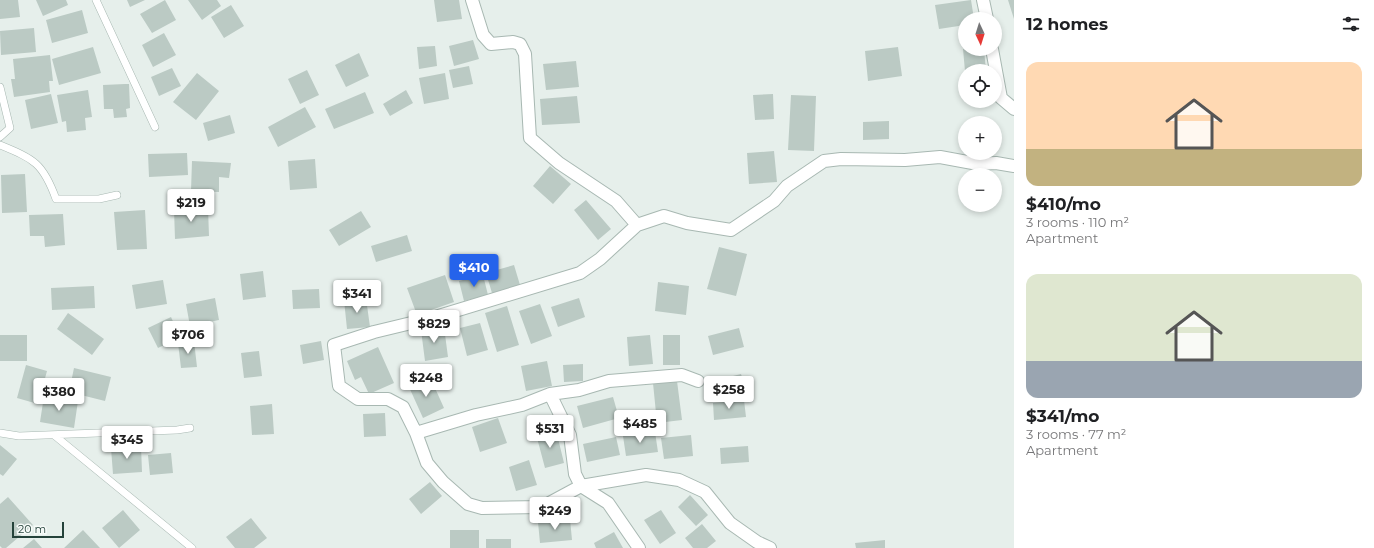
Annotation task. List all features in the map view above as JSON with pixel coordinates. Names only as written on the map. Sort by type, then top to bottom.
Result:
[{"type":"street","points":[[472,0],[483,35],[491,44],[513,42],[520,44],[525,54],[530,138],[559,163],[616,200],[637,225]]},
{"type":"street","points":[[983,0],[986,12]]},
{"type":"street","points":[[993,56],[1001,98],[1014,109]]},
{"type":"street","points":[[770,548],[757,542],[730,523],[705,492],[679,480],[646,475],[581,486],[542,507],[482,508],[468,504],[443,482],[427,463],[416,432],[403,407],[388,399],[358,399],[339,386],[334,344],[374,332],[432,318],[580,273],[600,259],[637,225],[664,216],[687,223],[731,230],[774,201],[787,186],[824,161],[841,159],[905,160],[940,157],[978,164],[996,163],[1014,166]]},
{"type":"street","points":[[416,432],[476,415],[522,405],[550,394],[579,390],[609,380],[682,375],[698,381]]},
{"type":"street","points":[[550,394],[570,435],[575,474],[581,486],[608,503],[639,548]]},
{"type":"lane","points":[[96,0],[155,127]]},
{"type":"lane","points":[[0,87],[10,128],[0,136]]},
{"type":"lane","points":[[0,145],[38,163],[49,181],[56,199],[99,199],[117,196]]},
{"type":"lane","points":[[0,433],[20,436],[177,430],[190,428]]},
{"type":"lane","points":[[54,434],[192,548]]},
{"type":"building","points":[[0,0],[18,0],[20,17],[0,19]]},
{"type":"building","points":[[36,0],[66,0],[68,5],[43,16]]},
{"type":"building","points":[[127,0],[145,0],[130,7]]},
{"type":"building","points":[[165,0],[176,20],[152,33],[140,14]]},
{"type":"building","points":[[188,0],[217,0],[221,6],[202,20]]},
{"type":"building","points":[[434,0],[459,0],[462,19],[437,22]]},
{"type":"building","points":[[971,0],[973,12],[958,12],[958,26],[939,29],[935,5]]},
{"type":"building","points":[[1008,0],[1014,0],[1014,19]]},
{"type":"building","points":[[231,5],[244,26],[224,38],[211,17]]},
{"type":"building","points":[[82,10],[88,33],[52,43],[46,20]]},
{"type":"building","points":[[34,28],[36,52],[1,55],[0,31]]},
{"type":"building","points":[[164,33],[176,55],[153,67],[142,45]]},
{"type":"building","points":[[473,40],[479,59],[454,66],[449,46]]},
{"type":"building","points":[[435,46],[437,66],[419,69],[417,47]]},
{"type":"building","points":[[93,47],[101,73],[59,85],[52,59]]},
{"type":"building","points":[[898,47],[902,76],[868,81],[865,51]]},
{"type":"building","points":[[359,53],[369,76],[346,87],[335,65]]},
{"type":"building","points":[[50,55],[53,81],[49,81],[50,92],[14,97],[11,79],[15,79],[13,59]]},
{"type":"building","points":[[964,56],[985,56],[985,64],[964,64]]},
{"type":"building","points":[[576,61],[579,87],[546,90],[543,64]]},
{"type":"building","points":[[469,66],[473,84],[453,88],[449,70]]},
{"type":"building","points":[[172,68],[181,86],[159,96],[151,77]]},
{"type":"building","points":[[307,70],[319,95],[300,104],[288,79]]},
{"type":"building","points":[[197,73],[219,91],[196,120],[173,102]]},
{"type":"building","points":[[445,73],[449,99],[424,104],[419,78]]},
{"type":"building","points":[[129,84],[130,108],[126,109],[127,117],[114,118],[113,109],[104,109],[103,85]]},
{"type":"building","points":[[88,90],[92,117],[85,118],[86,130],[67,132],[66,121],[62,122],[57,95]]},
{"type":"building","points":[[406,90],[413,103],[390,116],[383,104]]},
{"type":"building","points":[[365,92],[374,113],[334,129],[325,109]]},
{"type":"building","points":[[51,94],[58,123],[31,129],[25,100]]},
{"type":"building","points":[[773,94],[774,119],[755,120],[753,95]]},
{"type":"building","points":[[791,95],[816,96],[814,151],[788,150]]},
{"type":"building","points":[[577,96],[580,123],[542,125],[540,99]]},
{"type":"building","points":[[305,107],[316,127],[278,147],[268,127]]},
{"type":"building","points":[[230,115],[235,133],[208,141],[203,123]]},
{"type":"building","points":[[889,121],[889,139],[863,140],[863,122]]},
{"type":"building","points":[[774,151],[777,182],[749,184],[747,153]]},
{"type":"building","points":[[187,153],[188,175],[149,177],[148,154]]},
{"type":"building","points":[[315,159],[317,188],[290,190],[288,161]]},
{"type":"building","points":[[192,161],[231,163],[229,178],[219,177],[219,192],[191,191]]},
{"type":"building","points":[[550,166],[571,184],[553,204],[533,186]]},
{"type":"building","points":[[25,174],[27,212],[2,213],[1,175]]},
{"type":"building","points":[[586,200],[611,229],[598,240],[574,210]]},
{"type":"building","points":[[208,208],[209,236],[175,239],[174,209]]},
{"type":"building","points":[[145,210],[147,249],[117,250],[114,212]]},
{"type":"building","points":[[361,211],[371,227],[339,246],[329,230]]},
{"type":"building","points":[[63,214],[65,245],[45,247],[44,236],[30,236],[29,215]]},
{"type":"building","points":[[407,235],[412,251],[376,262],[371,246]]},
{"type":"building","points":[[719,247],[747,254],[736,296],[707,289]]},
{"type":"building","points":[[514,265],[520,285],[492,293],[486,273]]},
{"type":"building","points":[[263,271],[266,297],[243,300],[240,274]]},
{"type":"building","points":[[445,275],[454,302],[417,315],[407,288]]},
{"type":"building","points":[[483,275],[488,295],[464,301],[459,281]]},
{"type":"building","points":[[163,280],[167,304],[136,309],[132,285]]},
{"type":"building","points":[[658,282],[689,286],[686,315],[655,311]]},
{"type":"building","points":[[94,286],[95,308],[52,310],[51,288]]},
{"type":"building","points":[[319,289],[320,308],[293,309],[292,290]]},
{"type":"building","points":[[215,298],[219,320],[190,326],[186,304]]},
{"type":"building","points":[[366,298],[370,327],[347,329],[344,300]]},
{"type":"building","points":[[579,298],[585,317],[558,327],[551,307]]},
{"type":"building","points":[[540,304],[552,336],[531,344],[519,311]]},
{"type":"building","points":[[507,306],[519,345],[497,352],[485,313]]},
{"type":"building","points":[[68,313],[104,339],[92,355],[57,329]]},
{"type":"building","points":[[171,317],[180,337],[158,348],[148,328]]},
{"type":"building","points":[[480,323],[488,350],[467,356],[460,328]]},
{"type":"building","points":[[444,327],[448,357],[425,361],[421,330]]},
{"type":"building","points":[[739,328],[744,347],[713,355],[708,336]]},
{"type":"building","points":[[0,335],[27,335],[27,361],[0,361]]},
{"type":"building","points":[[650,335],[653,364],[629,366],[627,337]]},
{"type":"building","points":[[663,335],[680,335],[680,365],[663,365]]},
{"type":"building","points":[[194,341],[197,367],[181,368],[178,343]]},
{"type":"building","points":[[321,341],[324,360],[303,364],[300,345]]},
{"type":"building","points":[[378,347],[394,383],[369,394],[361,377],[355,380],[347,361]]},
{"type":"building","points":[[259,351],[262,376],[244,378],[241,353]]},
{"type":"building","points":[[547,361],[552,386],[526,391],[521,366]]},
{"type":"building","points":[[583,364],[583,381],[564,382],[563,365]]},
{"type":"building","points":[[26,365],[47,371],[38,404],[17,398]]},
{"type":"building","points":[[74,368],[111,377],[105,401],[69,392]]},
{"type":"building","points":[[741,374],[745,387],[720,394],[717,380]]},
{"type":"building","points":[[430,377],[444,408],[423,418],[409,387]]},
{"type":"building","points":[[677,381],[682,420],[657,423],[653,383]]},
{"type":"building","points":[[44,396],[78,401],[74,428],[40,422]]},
{"type":"building","points":[[613,397],[619,418],[583,428],[577,406]]},
{"type":"building","points":[[744,400],[746,417],[714,420],[713,403]]},
{"type":"building","points":[[272,404],[274,434],[252,435],[250,406]]},
{"type":"building","points":[[385,413],[386,436],[364,437],[363,414]]},
{"type":"building","points":[[498,418],[507,443],[480,452],[472,427]]},
{"type":"building","points":[[556,430],[564,463],[545,468],[536,434]]},
{"type":"building","points":[[655,432],[658,452],[626,456],[623,436]]},
{"type":"building","points":[[691,435],[693,456],[664,459],[661,438]]},
{"type":"building","points":[[616,437],[620,455],[587,462],[583,444]]},
{"type":"building","points":[[0,445],[17,459],[3,476],[0,474]]},
{"type":"building","points":[[141,446],[142,472],[113,474],[111,448]]},
{"type":"building","points":[[748,446],[749,462],[721,464],[720,448]]},
{"type":"building","points":[[171,453],[173,473],[150,475],[148,455]]},
{"type":"building","points":[[529,460],[537,485],[516,491],[509,467]]},
{"type":"building","points":[[430,482],[442,496],[421,514],[409,499]]},
{"type":"building","points":[[690,495],[708,515],[696,526],[678,507]]},
{"type":"building","points":[[8,497],[33,525],[6,548],[2,548],[0,546],[0,504]]},
{"type":"building","points":[[123,510],[140,530],[119,548],[102,528]]},
{"type":"building","points":[[661,510],[676,533],[660,544],[644,520]]},
{"type":"building","points":[[251,518],[267,538],[254,548],[235,548],[226,537]]},
{"type":"building","points":[[570,519],[572,540],[540,543],[538,522]]},
{"type":"building","points":[[702,524],[716,541],[707,548],[693,548],[685,538]]},
{"type":"building","points":[[83,530],[100,548],[64,548]]},
{"type":"building","points":[[450,530],[479,530],[479,548],[450,548]]},
{"type":"building","points":[[614,532],[623,548],[596,548],[594,543]]},
{"type":"building","points":[[34,539],[42,548],[23,548]]},
{"type":"building","points":[[486,539],[511,539],[511,548],[486,548]]},
{"type":"building","points":[[885,540],[885,548],[856,548],[855,543]]}]
